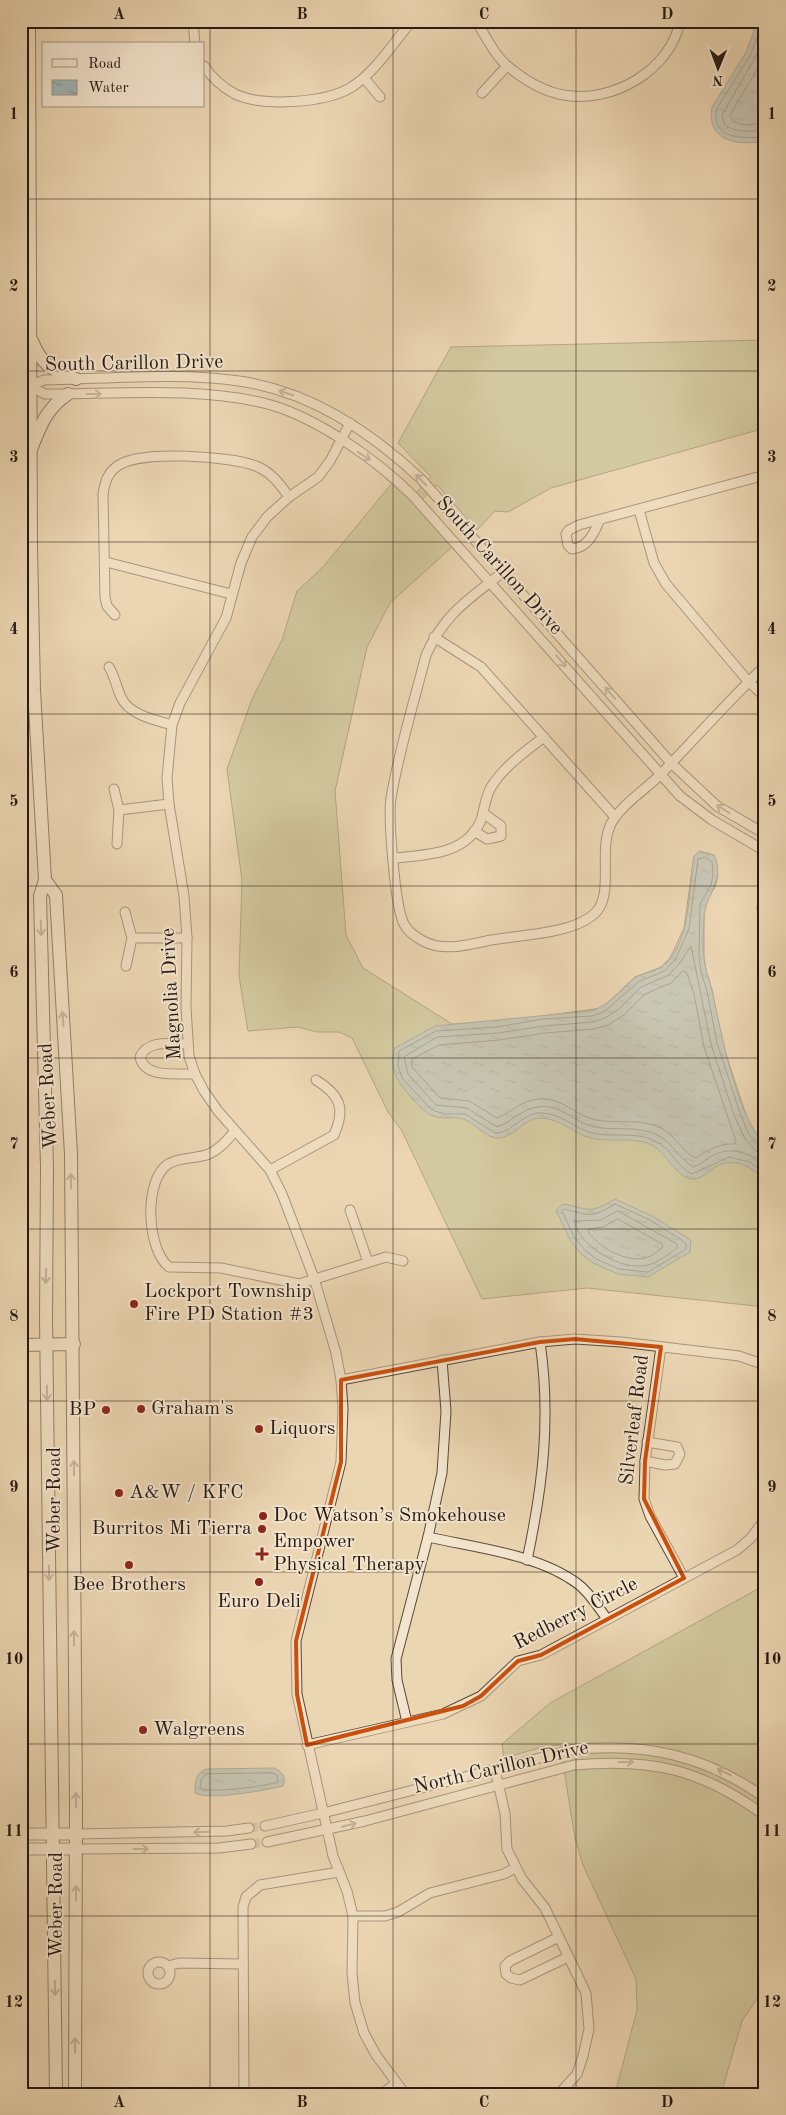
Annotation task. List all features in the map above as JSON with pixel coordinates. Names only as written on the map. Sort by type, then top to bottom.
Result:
[{"type":"main road","name":"Weber Road","points":[[29,21],[29,386],[34,690],[45,880],[40,896],[47,1167],[46,1345],[56,2094]]},
{"type":"main road","points":[[29,334],[39,358],[47,367],[76,379]]},
{"type":"main road","points":[[30,454],[44,417],[56,401],[68,394]]},
{"type":"main road","name":"Weber Road","points":[[45,880],[56,895],[71,1154],[74,1344],[75,2094]]},
{"type":"main road","points":[[21,1345],[74,1344]]},
{"type":"street","points":[[193,21],[195,42]]},
{"type":"street","points":[[205,68],[220,84],[236,94],[260,100],[328,98],[350,88],[364,78],[412,21]]},
{"type":"street","points":[[476,21],[507,66],[545,89],[565,96],[611,92],[634,82],[653,68],[679,29],[680,21]]},
{"type":"street","points":[[482,93],[507,66]]},
{"type":"street","points":[[364,78],[380,97]]},
{"type":"street","name":"South Carillon Drive","points":[[29,386],[44,380],[76,379],[194,378],[240,381],[289,393],[329,410],[396,455],[421,479],[671,763],[717,806],[765,834]]},
{"type":"street","name":"South Carillon Drive","points":[[29,386],[45,394],[190,394],[232,398],[271,405],[304,418],[340,440],[395,478],[491,581],[680,796],[712,820],[765,851]]},
{"type":"street","name":"Magnolia Drive","points":[[350,423],[330,461],[318,476],[289,497],[268,517],[252,537],[231,594],[226,618],[180,703],[172,725],[167,778],[169,804],[184,896],[187,938],[188,1044],[195,1074],[213,1104],[270,1170],[292,1216],[314,1278],[336,1353],[341,1380],[343,1408],[341,1462],[296,1641],[297,1694],[327,1831],[339,1872],[347,1891],[353,1916],[352,1973],[355,2003],[364,2033],[376,2055],[405,2094]]},
{"type":"street","points":[[115,616],[107,606],[105,597],[106,562],[103,494],[105,481],[111,471],[134,458],[198,457],[254,465],[275,478],[289,497]]},
{"type":"street","points":[[599,521],[765,476]]},
{"type":"street","points":[[639,510],[654,563],[666,584],[748,681],[765,696]]},
{"type":"street","points":[[106,562],[231,594]]},
{"type":"street","points":[[503,572],[452,612],[434,637],[426,655],[391,800],[398,909],[405,925],[414,935],[426,943],[453,947],[574,926],[596,912],[602,902],[606,838],[615,817],[660,775],[748,681],[765,666]]},
{"type":"street","points":[[434,637],[481,666],[615,817]]},
{"type":"street","points":[[109,667],[121,697],[128,706],[141,715],[172,725]]},
{"type":"street","points":[[394,858],[442,853],[458,845],[474,831],[483,812],[486,797],[502,772],[544,737]]},
{"type":"street","points":[[114,789],[120,810],[117,844]]},
{"type":"street","points":[[120,810],[169,804]]},
{"type":"street","points":[[474,831],[488,839],[501,836],[501,826],[483,812]]},
{"type":"street","points":[[765,892],[762,907],[765,938]]},
{"type":"street","points":[[125,912],[132,938],[126,966]]},
{"type":"street","points":[[132,938],[187,938]]},
{"type":"street","points":[[188,1044],[154,1045],[147,1047],[140,1057],[145,1068],[157,1072],[195,1074]]},
{"type":"street","points":[[270,1170],[334,1135],[340,1117],[340,1105],[332,1091],[316,1080]]},
{"type":"street","points":[[235,1131],[219,1149],[168,1165],[161,1172],[155,1185],[150,1215],[159,1255],[169,1267],[221,1268],[299,1284],[386,1257],[403,1262]]},
{"type":"street","points":[[350,1210],[368,1262]]},
{"type":"street","points":[[341,1380],[540,1342],[576,1339],[739,1356],[765,1364]]},
{"type":"street","points":[[527,1560],[537,1513],[545,1451],[545,1390],[540,1342]]},
{"type":"street","name":"Silverleaf Road","points":[[661,1347],[647,1442],[644,1499],[650,1516],[684,1578]]},
{"type":"street","points":[[407,1722],[397,1680],[396,1659],[438,1495],[445,1444],[442,1360]]},
{"type":"street","points":[[645,1461],[665,1465],[675,1464],[680,1454],[677,1447],[647,1442]]},
{"type":"street","name":"Redberry Circle","points":[[307,1745],[443,1714],[463,1706],[481,1696],[518,1661],[541,1655],[737,1550],[751,1538],[765,1519]]},
{"type":"street","points":[[428,1537],[527,1560],[562,1573],[579,1585],[607,1619]]},
{"type":"street","name":"North Carillon Drive","points":[[265,1826],[571,1750],[606,1746],[639,1748],[675,1754],[708,1765],[739,1780],[765,1798]]},
{"type":"street","name":"North Carillon Drive","points":[[267,1842],[327,1831],[574,1764],[637,1762],[672,1769],[709,1781],[742,1799],[765,1816]]},
{"type":"street","points":[[495,1770],[505,1813],[507,1849],[515,1868],[545,1908],[586,1993],[589,2029],[577,2074],[559,2094]]},
{"type":"street","points":[[21,1834],[228,1831],[249,1828]]},
{"type":"street","points":[[21,1849],[219,1848],[251,1844]]},
{"type":"street","points":[[353,1916],[385,1916],[398,1912],[430,1893],[504,1874],[515,1868]]},
{"type":"street","points":[[244,2094],[243,1907],[246,1897],[260,1885],[339,1872]]},
{"type":"street","points":[[559,1937],[510,1961],[505,1966],[506,1974],[511,1978],[520,1980],[568,1956]]},
{"type":"street","points":[[168,1966],[179,1963],[243,1964]]},
{"type":"street","points":[[382,2094],[396,2083]]},
{"type":"highlighted area","points":[[575,1339],[661,1347],[645,1461],[644,1499],[684,1578],[541,1655],[518,1661],[481,1696],[463,1706],[307,1745],[297,1694],[296,1641],[341,1462],[341,1380],[540,1342]]},
{"type":"green space","points":[[765,340],[765,428],[551,488],[508,512],[495,511],[477,530],[437,485],[416,505],[452,547],[390,603],[367,647],[335,791],[346,935],[363,968],[452,1024],[496,1022],[602,1008],[635,977],[661,967],[670,958],[684,928],[694,856],[699,851],[714,855],[718,876],[715,887],[705,904],[704,957],[722,1042],[753,1132],[765,1145],[765,1307],[587,1288],[482,1299],[402,1131],[388,1112],[352,1038],[339,1032],[317,1032],[298,1027],[248,1031],[239,976],[242,880],[227,769],[252,699],[282,640],[297,591],[323,567],[393,482],[410,499],[431,477],[398,443],[451,347]]},
{"type":"green space","points":[[765,1585],[765,1987],[742,2021],[721,2094],[615,2094],[637,2010],[636,1979],[583,1865],[575,1838],[560,1745],[543,1747],[504,1758],[502,1744],[550,1703]]},
{"type":"water","points":[[755,21],[765,21],[765,141],[735,142],[726,139],[714,128],[711,119],[712,107],[746,52],[753,34]]},
{"type":"water","points":[[699,851],[714,855],[718,871],[717,879],[705,908],[703,948],[705,962],[731,1072],[745,1113],[765,1145],[765,1188],[758,1174],[739,1163],[717,1166],[701,1177],[690,1179],[678,1172],[658,1149],[652,1145],[638,1141],[591,1138],[549,1119],[542,1118],[530,1121],[505,1137],[494,1138],[463,1119],[433,1116],[411,1098],[401,1085],[393,1068],[395,1048],[435,1026],[591,1011],[609,1001],[633,979],[661,967],[671,958],[683,931],[687,916],[694,856]]},
{"type":"water","points":[[615,1199],[652,1216],[686,1237],[691,1241],[690,1252],[648,1277],[618,1274],[593,1263],[580,1253],[570,1240],[556,1210],[563,1204],[594,1209]]},
{"type":"water","points":[[274,1768],[283,1775],[283,1786],[252,1792],[212,1796],[195,1793],[196,1778],[206,1769]]},
{"type":"water","points":[[21,1956],[26,2019],[24,2094],[21,2094]]},
{"type":"tunnel","points":[[249,1828],[265,1826]]},
{"type":"tunnel","points":[[251,1844],[267,1842]]},
{"type":"place","name":"Lockport Township Fire PD Station #3","points":[[134,1304]]},
{"type":"place","name":"Graham's","points":[[141,1409]]},
{"type":"place","name":"BP","points":[[106,1410]]},
{"type":"place","name":"Liquors","points":[[259,1429]]},
{"type":"place","name":"A&W / KFC","points":[[119,1493]]},
{"type":"place","name":"Doc Watson’s Smokehouse","points":[[263,1516]]},
{"type":"place","name":"Burritos Mi Tierra","points":[[262,1529]]},
{"type":"place","name":"Empower Physical Therapy","points":[[262,1554]]},
{"type":"place","name":"Bee Brothers","points":[[129,1565]]},
{"type":"place","name":"Euro Deli","points":[[259,1582]]},
{"type":"place","name":"Walgreens","points":[[143,1730]]}]
